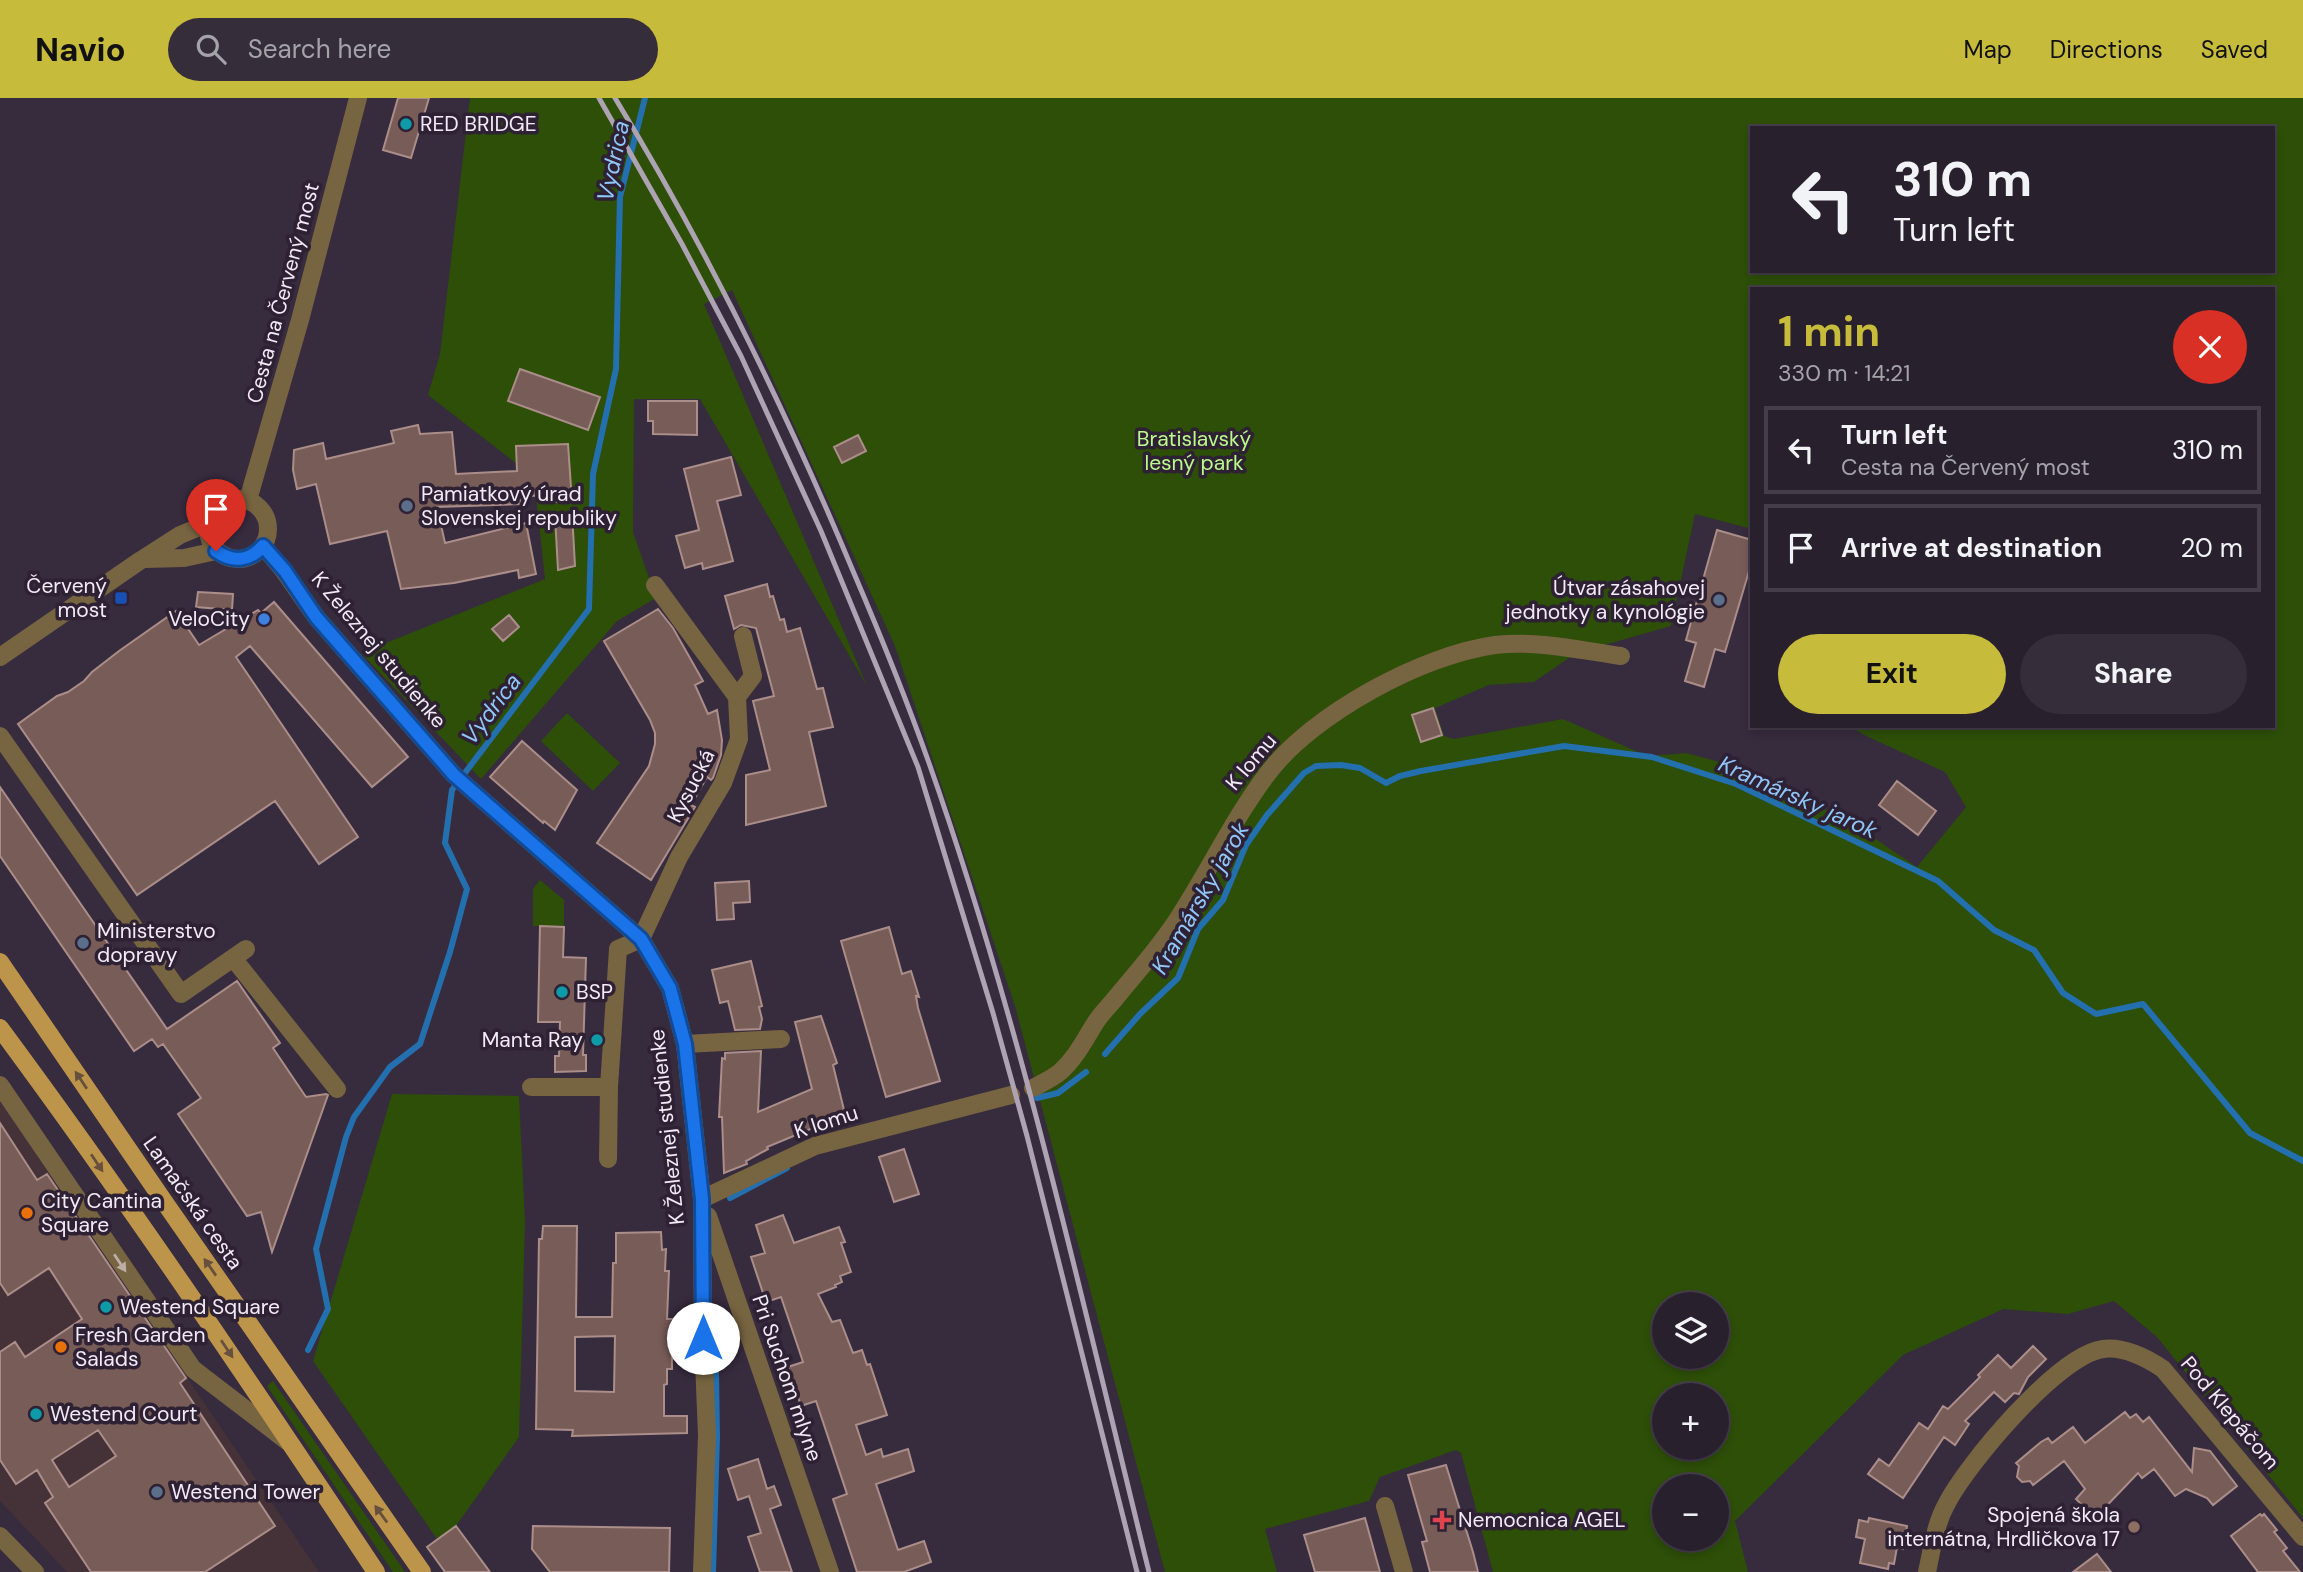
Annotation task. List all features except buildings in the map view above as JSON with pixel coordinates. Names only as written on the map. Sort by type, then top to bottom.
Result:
[{"type":"main road","name":"Lamačská cesta","points":[[0,962],[422,1572]]},
{"type":"main road","points":[[0,1028],[64,1114],[376,1572]]},
{"type":"street","name":"Cesta na Červený most","points":[[248,500],[300,320],[358,98]]},
{"type":"street","points":[[248,500],[262,510],[266,518],[268,527],[263,546],[257,552],[241,559],[224,556],[216,551],[209,539],[207,524],[212,512],[224,502],[248,500]]},
{"type":"street","points":[[0,657],[141,560],[180,535],[207,524]]},
{"type":"street","name":"K Železnej studienke","points":[[263,546],[285,571],[316,617],[454,775],[641,939],[670,988],[685,1044],[702,1199],[707,1434],[702,1572]]},
{"type":"street","points":[[141,560],[184,558],[216,551]]},
{"type":"street","points":[[655,584],[737,697],[753,676],[743,636]]},
{"type":"street","name":"K lomu","points":[[1033,1088],[1060,1072],[1080,1049],[1095,1022],[1149,960],[1179,917],[1240,813],[1270,770],[1294,745],[1338,711],[1384,683],[1430,661],[1494,645],[1536,643],[1621,656]]},
{"type":"street","name":"Kysucká","points":[[641,939],[679,857],[723,783],[739,739],[737,697]]},
{"type":"street","points":[[0,736],[181,994],[240,954],[337,1088]]},
{"type":"street","points":[[608,1159],[609,1087],[618,949],[641,939]]},
{"type":"street","points":[[685,1044],[781,1039]]},
{"type":"street","points":[[0,1084],[193,1369],[290,1443]]},
{"type":"street","points":[[531,1087],[609,1087]]},
{"type":"street","name":"K lomu","points":[[702,1199],[815,1146],[1011,1095]]},
{"type":"street","name":"Pri Suchom mlyne","points":[[702,1199],[830,1572]]},
{"type":"street","name":"Pod Klepáčom","points":[[1927,1572],[1946,1505],[1978,1461],[2038,1392],[2067,1367],[2102,1349],[2138,1356],[2163,1369],[2303,1536]]},
{"type":"street","points":[[1385,1506],[1404,1572]]},
{"type":"street","points":[[0,1536],[35,1572]]},
{"type":"shaded area","points":[[0,1099],[319,1572],[67,1572],[0,1501]]},
{"type":"green space","name":"Bratislavský lesný park","points":[[470,98],[2303,98],[2303,1518],[2157,1337],[2114,1301],[2068,1314],[2003,1309],[1903,1355],[1735,1521],[1748,1572],[1493,1572],[1461,1453],[1456,1450],[1380,1477],[1369,1501],[1265,1529],[1277,1572],[1165,1572],[1015,1006],[895,646],[732,290],[704,304],[867,686],[700,399],[634,399],[633,532],[656,598],[617,621],[481,779],[361,653],[545,579],[534,477],[428,395],[440,354]]},
{"type":"green space","points":[[567,713],[620,763],[593,791],[541,741]]},
{"type":"green space","points":[[540,880],[564,900],[564,927],[533,926],[533,889]]},
{"type":"green space","points":[[392,1094],[519,1096],[525,1222],[519,1437],[456,1526],[437,1539],[313,1361]]},
{"type":"green space","points":[[273,1381],[405,1572],[393,1572],[267,1386]]},
{"type":"waterway","name":"Vydrica","points":[[308,1350],[328,1309],[316,1249],[346,1137],[354,1117],[390,1067],[420,1044],[467,889],[445,843],[452,790],[589,609],[593,474],[616,369],[620,197],[645,98]]},
{"type":"waterway","name":"Kramársky jarok","points":[[1105,1054],[1140,1014],[1178,978],[1198,929],[1223,900],[1246,845],[1267,815],[1304,773],[1316,766],[1341,765],[1360,768],[1386,783],[1421,771],[1564,746],[1652,757],[1736,784],[1938,881],[1994,930],[2034,950],[2063,993],[2096,1014],[2143,1004],[2250,1133],[2303,1161]]},
{"type":"waterway","name":"Kramársky jarok","points":[[1037,1098],[1058,1093],[1086,1072]]},
{"type":"waterway","name":"Kramársky jarok","points":[[730,1198],[787,1168]]},
{"type":"waterway","name":"Kramársky jarok","points":[[713,1572],[717,1437],[715,1307]]},
{"type":"railway","points":[[599,98],[682,244],[741,356],[821,531],[918,767],[993,1013],[1027,1136],[1137,1572]]},
{"type":"railway","points":[[615,98],[713,271],[772,390],[827,510],[920,739],[962,862],[1022,1064],[1149,1572]]},
{"type":"place","name":"RED BRIDGE","points":[[406,124]]},
{"type":"place","name":"Pamiatkový úrad Slovenskej republiky","points":[[407,506]]},
{"type":"place","name":"Červený most","points":[[121,598]]},
{"type":"place","name":"Útvar zásahovej jednotky a kynológie","points":[[1719,600]]},
{"type":"place","name":"VeloCity","points":[[264,619]]},
{"type":"place","name":"Ministerstvo dopravy","points":[[83,943]]},
{"type":"place","name":"BSP","points":[[562,992]]},
{"type":"place","name":"Manta Ray","points":[[597,1040]]},
{"type":"place","name":"City Cantina Square","points":[[27,1213]]},
{"type":"place","name":"Westend Square","points":[[106,1307]]},
{"type":"place","name":"Fresh Garden Salads","points":[[61,1347]]},
{"type":"place","name":"Westend Court","points":[[36,1414]]},
{"type":"place","name":"Westend Tower","points":[[157,1492]]},
{"type":"place","name":"Nemocnica AGEL","points":[[1442,1520]]},
{"type":"place","name":"Spojená škola internátna, Hrdličkova 17","points":[[2134,1527]]},
{"type":"route","points":[[216,551],[232,559],[241,559],[250,557],[263,546],[285,571],[316,617],[454,775],[641,939],[670,988],[685,1044],[702,1199],[703,1338]]}]
